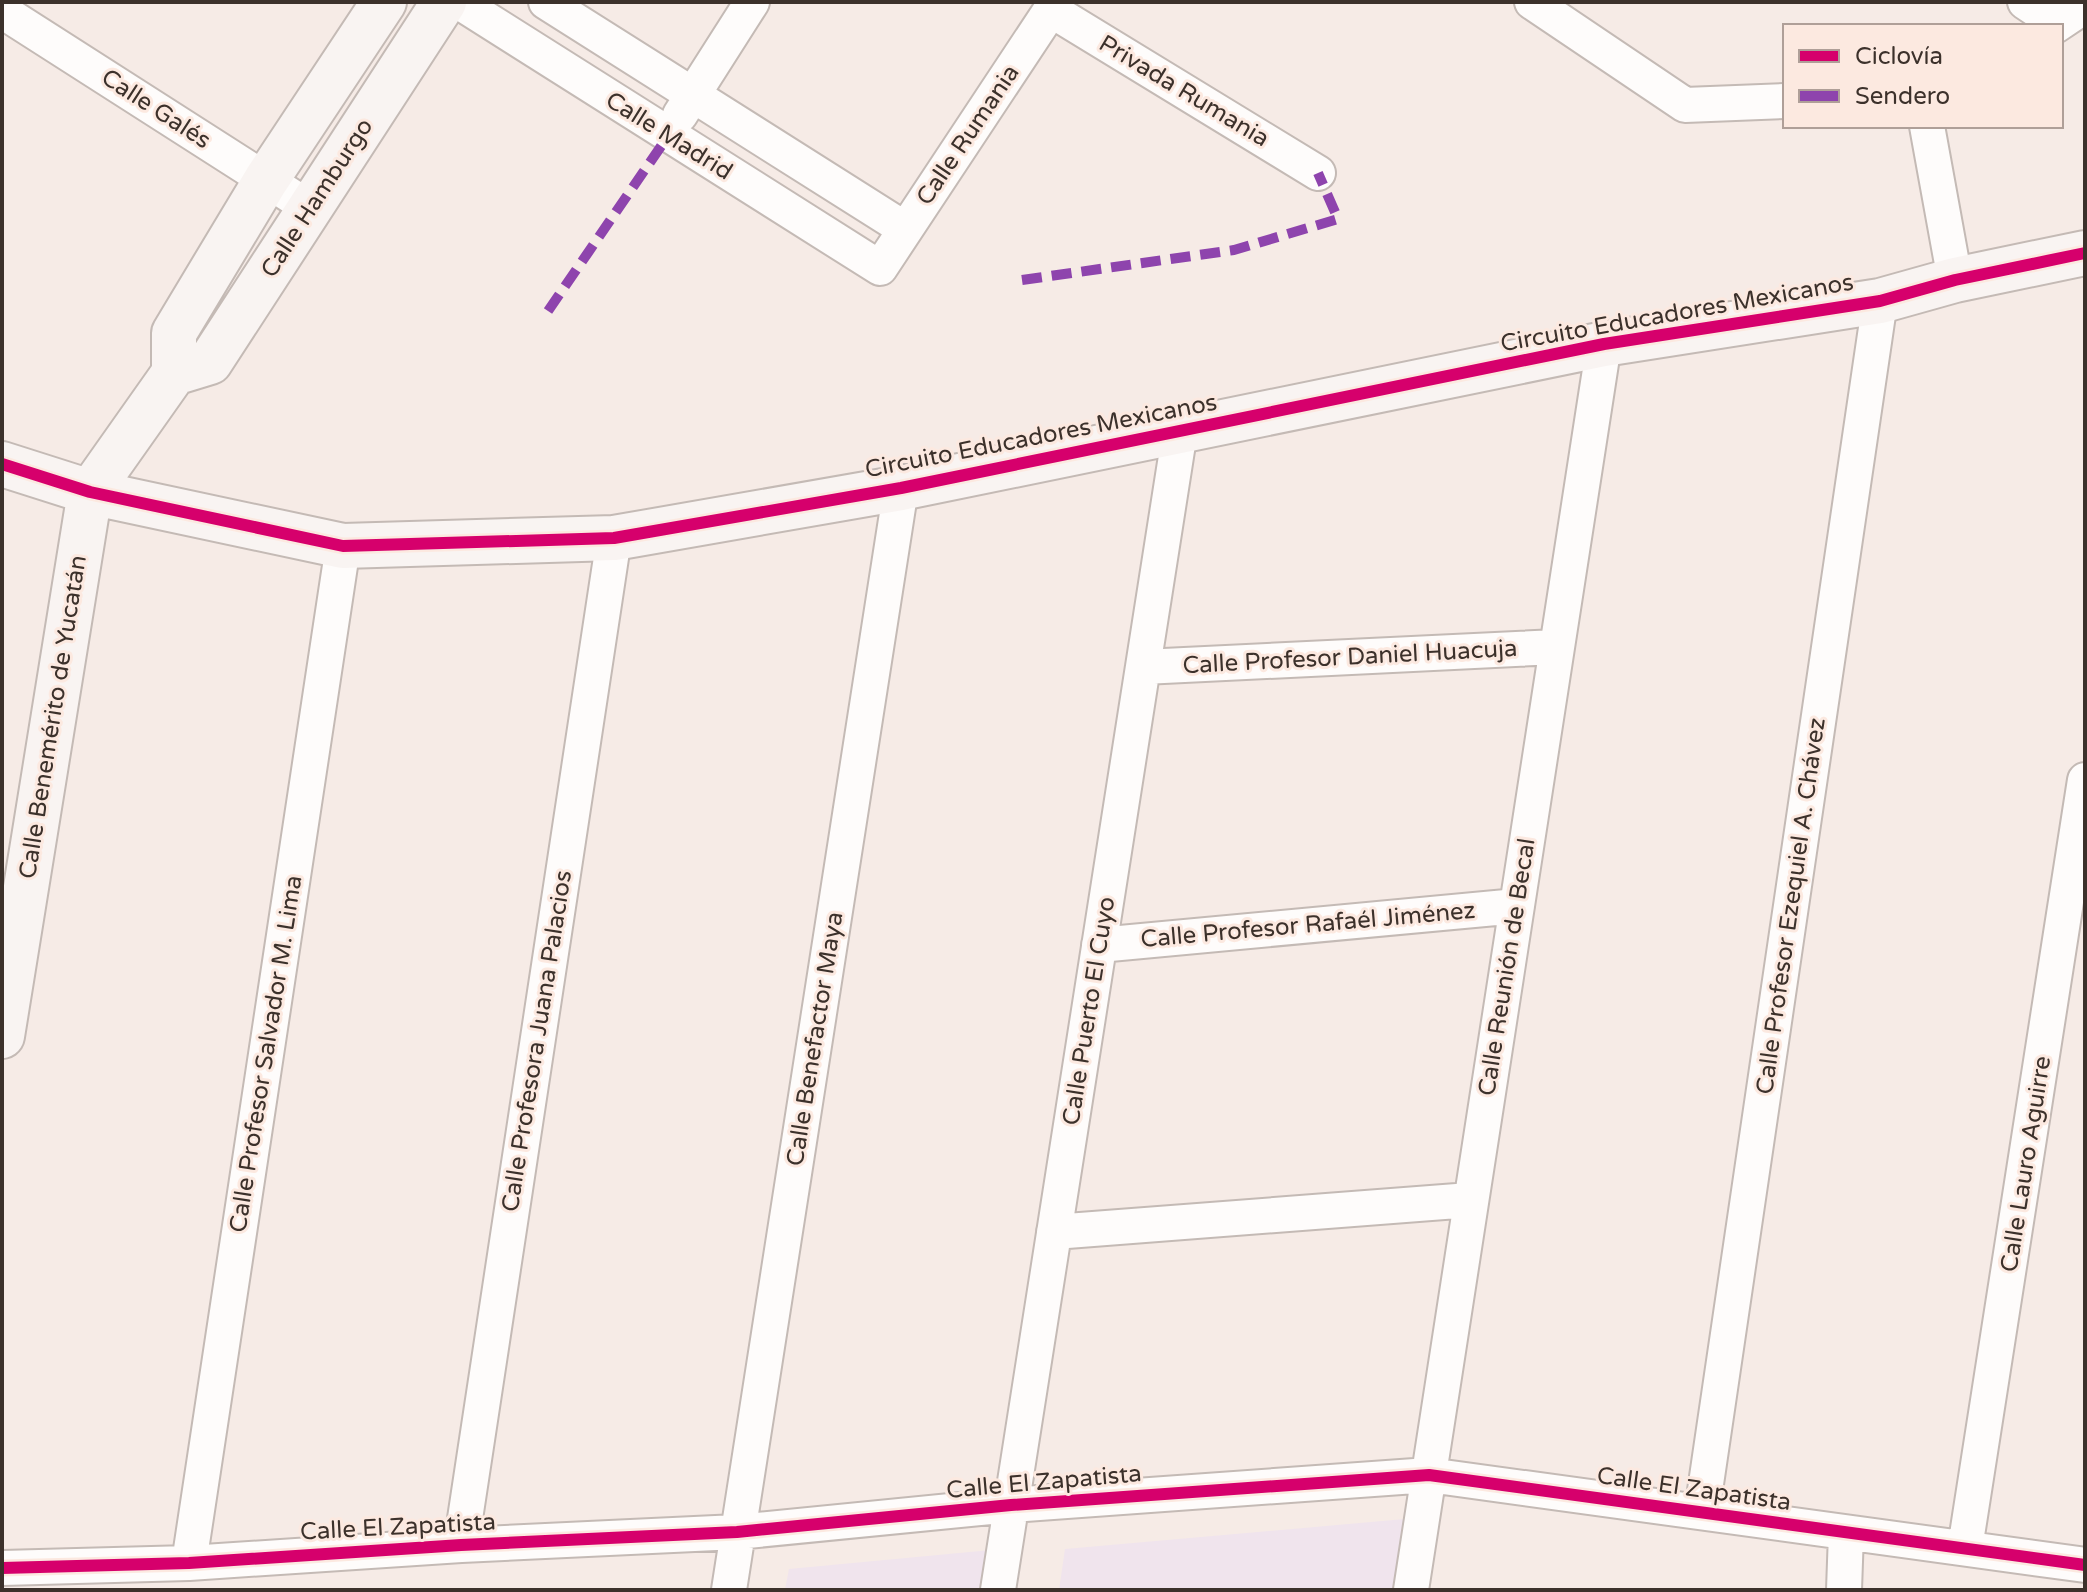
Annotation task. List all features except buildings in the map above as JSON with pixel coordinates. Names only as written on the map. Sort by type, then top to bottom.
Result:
[{"type":"street","name":"Calle Hamburgo","points":[[384,2],[266,180],[174,333],[174,373],[210,362],[444,2]]},
{"type":"street","name":"Calle Madrid","points":[[459,2],[880,268]]},
{"type":"street","name":"Calle Madrid","points":[[546,2],[905,229]]},
{"type":"street","points":[[668,136],[752,2]]},
{"type":"street","points":[[1532,2],[1685,105],[1783,101]]},
{"type":"street","points":[[2025,2],[2066,19]]},
{"type":"street","name":"Privada Rumania","points":[[1053,6],[1318,173]]},
{"type":"street","name":"Calle Rumania","points":[[880,268],[1053,6]]},
{"type":"street","name":"Calle Galés","points":[[2,11],[310,208]]},
{"type":"street","points":[[1927,128],[1955,280]]},
{"type":"street","name":"Circuito Educadores Mexicanos","points":[[2,464],[90,492],[343,546],[614,538],[901,488],[1604,344],[1880,301],[1955,280],[2085,253]]},
{"type":"street","name":"Calle Profesor Ezequiel A. Chávez","points":[[1702,1511],[1880,301]]},
{"type":"street","name":"Calle Reunión de Becal","points":[[1411,1590],[1604,344]]},
{"type":"street","points":[[90,492],[174,373]]},
{"type":"street","name":"Calle Puerto El Cuyo","points":[[998,1590],[1180,431]]},
{"type":"street","name":"Calle Benefactor Maya","points":[[729,1590],[901,488]]},
{"type":"street","name":"Calle Benemérito de Yucatán","points":[[2,1036],[90,492]]},
{"type":"street","name":"Calle Profesora Juana Palacios","points":[[461,1545],[614,538]]},
{"type":"street","name":"Calle Profesor Salvador M. Lima","points":[[189,1563],[343,546]]},
{"type":"street","name":"Calle Profesor Daniel Huacuja","points":[[1143,667],[1557,647]]},
{"type":"street","name":"Calle Lauro Aguirre","points":[[1965,1548],[2077,892],[2085,780]]},
{"type":"street","name":"Calle Profesor Rafaél Jiménez","points":[[1099,945],[1517,906]]},
{"type":"street","points":[[1054,1232],[1470,1200]]},
{"type":"street","name":"Calle El Zapatista","points":[[2,1568],[189,1563],[461,1545],[737,1532],[1011,1505],[1429,1475],[2085,1565]]},
{"type":"street","points":[[1844,1590],[1846,1533]]},
{"type":"shaded area","points":[[1405,1519],[1393,1590],[1059,1590],[1065,1549]]},
{"type":"shaded area","points":[[991,1550],[984,1590],[785,1590],[789,1569]]},
{"type":"marked path","points":[[548,311],[668,136]]},
{"type":"marked path","points":[[1022,280],[1234,250],[1338,219],[1318,173]]},
{"type":"cycle path","points":[[2,464],[90,492],[343,546],[614,538],[901,488],[1604,344],[1880,301],[1955,280],[2085,253]]},
{"type":"cycle path","points":[[2,1568],[189,1563],[461,1545],[737,1532],[1011,1505],[1429,1475],[2085,1565]]}]
